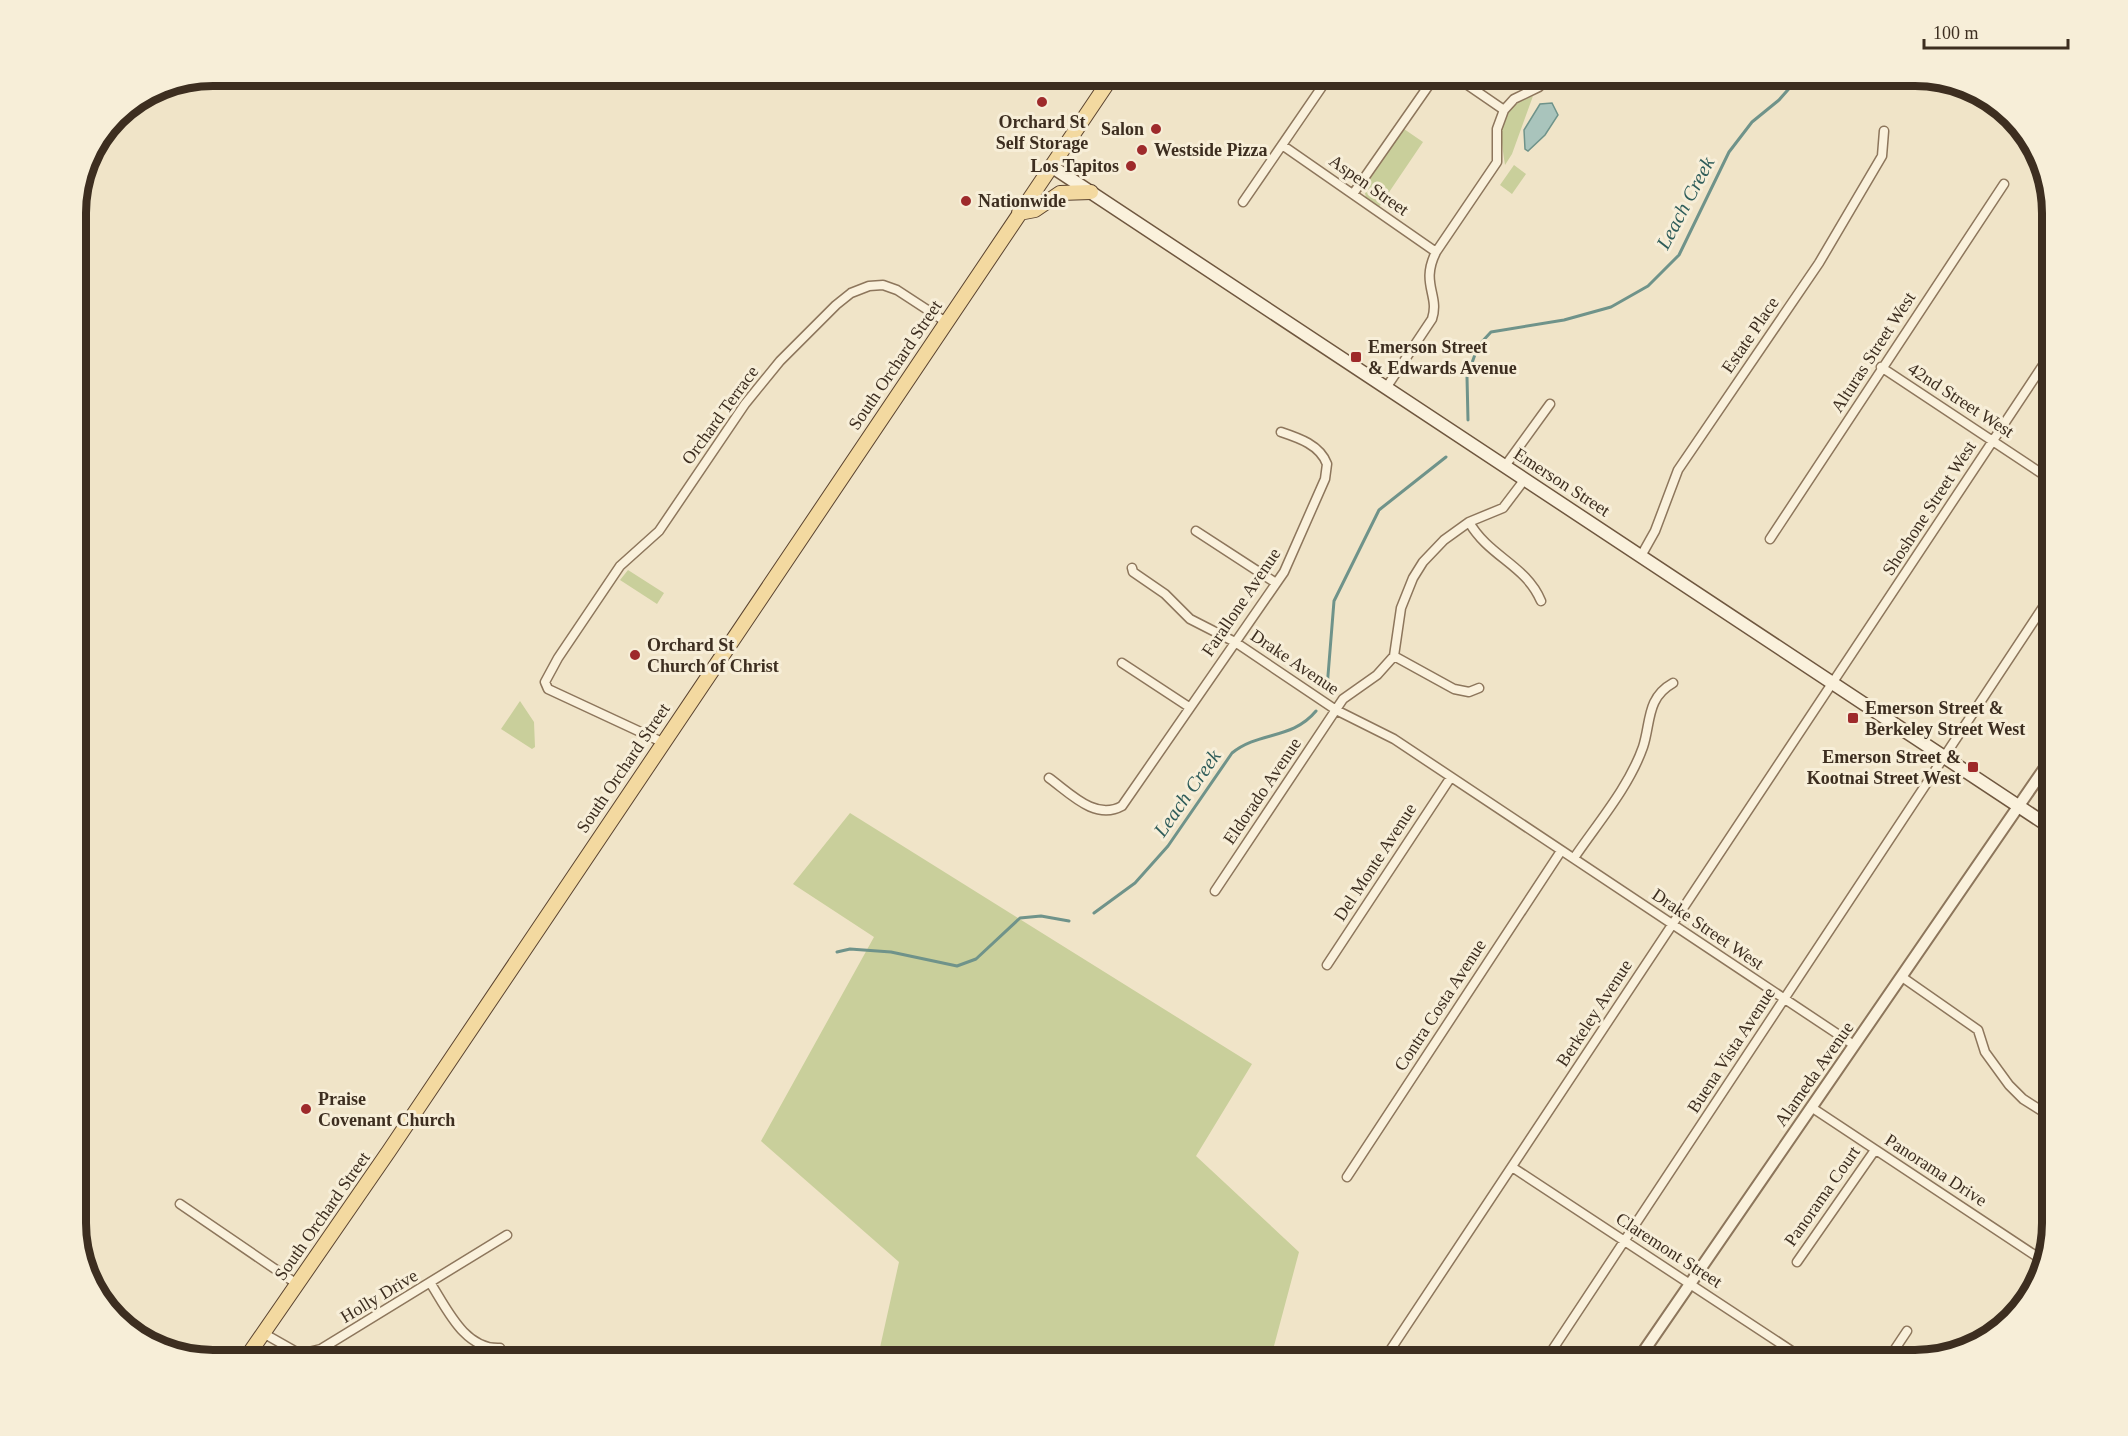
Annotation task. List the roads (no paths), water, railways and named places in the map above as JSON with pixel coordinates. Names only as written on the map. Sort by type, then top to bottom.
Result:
[{"type":"main road","name":"South Orchard Street","points":[[251,1350],[1105,86]]},
{"type":"main road","name":"Emerson Street","points":[[1051,165],[2042,822]]},
{"type":"main road","points":[[1019,213],[1035,210],[1060,193],[1090,192]]},
{"type":"street","points":[[1243,202],[1322,86]]},
{"type":"street","points":[[1353,194],[1428,86]]},
{"type":"street","points":[[1469,86],[1504,110]]},
{"type":"street","points":[[1386,388],[1432,319],[1434,307],[1429,278],[1436,252],[1497,162],[1497,129],[1504,110],[1514,99],[1540,86]]},
{"type":"street","name":"Estate Place","points":[[1641,556],[1655,531],[1678,470],[1820,263],[1877,166],[1882,156],[1884,131]]},
{"type":"street","name":"Aspen Street","points":[[1282,145],[1436,252]]},
{"type":"street","name":"Alturas Street West","points":[[1770,539],[2004,184]]},
{"type":"street","name":"Orchard Terrace","points":[[662,742],[548,689],[546,678],[563,650],[627,558],[659,531],[745,404],[780,361],[836,305],[851,293],[869,286],[883,285],[897,290],[946,321]]},
{"type":"street","name":"Shoshone Street West","points":[[1834,684],[2042,367]]},
{"type":"street","name":"42nd Street West","points":[[1881,368],[2042,474]]},
{"type":"street","points":[[1505,466],[1550,404]]},
{"type":"street","name":"Farallone Avenue","points":[[1049,778],[1094,810],[1116,809],[1126,802],[1276,583],[1298,543],[1327,470],[1327,464],[1321,453],[1301,438],[1281,432]]},
{"type":"street","points":[[1479,688],[1469,692],[1454,689],[1394,656],[1401,608],[1413,578],[1423,562],[1444,540],[1469,522],[1503,508],[1525,480]]},
{"type":"street","points":[[1469,522],[1486,546],[1528,577],[1541,601]]},
{"type":"street","points":[[1196,531],[1276,583]]},
{"type":"street","name":"Drake Avenue","points":[[1132,568],[1133,572],[1177,605],[1190,619],[1235,642],[1336,710]]},
{"type":"street","name":"Buena Vista Avenue","points":[[1552,1350],[2042,609]]},
{"type":"street","name":"Eldorado Avenue","points":[[1215,891],[1336,710],[1350,693],[1377,675],[1394,656]]},
{"type":"street","points":[[1122,663],[1189,707]]},
{"type":"street","points":[[1574,858],[1635,765],[1643,746],[1650,709],[1658,694],[1673,683]]},
{"type":"street","name":"Berkeley Avenue","points":[[1390,1350],[1834,684]]},
{"type":"street","points":[[1336,710],[1394,739],[1561,851]]},
{"type":"street","name":"Alameda Avenue","points":[[1644,1350],[2042,772]]},
{"type":"street","name":"Del Monte Avenue","points":[[1327,965],[1451,777]]},
{"type":"street","name":"Drake Street West","points":[[1561,851],[1854,1045]]},
{"type":"street","name":"Contra Costa Avenue","points":[[1347,1177],[1561,851]]},
{"type":"street","points":[[1902,977],[1978,1030],[1985,1052],[2009,1085],[2023,1099],[2042,1111]]},
{"type":"street","name":"Panorama Drive","points":[[1811,1107],[2038,1257]]},
{"type":"street","name":"Panorama Court","points":[[1797,1262],[1875,1150]]},
{"type":"street","name":"Claremont Street","points":[[1512,1167],[1791,1350]]},
{"type":"street","points":[[180,1204],[297,1284]]},
{"type":"street","name":"Holly Drive","points":[[317,1350],[430,1284],[507,1235]]},
{"type":"street","points":[[430,1284],[465,1334],[480,1345],[500,1348]]},
{"type":"street","points":[[1894,1350],[1906,1331]]},
{"type":"street","name":"Holly Drive","points":[[263,1333],[290,1350]]},
{"type":"water","points":[[1552,103],[1558,115],[1545,135],[1528,151],[1525,149],[1524,130],[1540,104]]},
{"type":"waterway","name":"Leach Creek","points":[[1468,420],[1467,377],[1478,346],[1491,332],[1564,320],[1611,307],[1648,286],[1679,255],[1729,152],[1752,122],[1779,100],[1791,86]]},
{"type":"waterway","name":"Leach Creek","points":[[1327,688],[1334,601],[1379,510],[1446,457]]},
{"type":"waterway","name":"Leach Creek","points":[[1094,913],[1135,883],[1168,846],[1232,753],[1253,741],[1297,727],[1316,711]]},
{"type":"waterway","name":"Leach Creek","points":[[837,952],[850,949],[891,952],[957,966],[976,959],[1020,918],[1041,916],[1069,921]]},
{"type":"place","name":"Orchard St Self Storage","points":[[1042,102]]},
{"type":"place","name":"Salon","points":[[1156,129]]},
{"type":"place","name":"Westside Pizza","points":[[1142,150]]},
{"type":"place","name":"Los Tapitos","points":[[1131,166]]},
{"type":"place","name":"Nationwide","points":[[966,201]]},
{"type":"place","name":"Emerson Street & Edwards Avenue","points":[[1356,357]]},
{"type":"place","name":"Orchard St Church of Christ","points":[[635,655]]},
{"type":"place","name":"Emerson Street & Berkeley Street West","points":[[1853,718]]},
{"type":"place","name":"Emerson Street & Kootnai Street West","points":[[1973,767]]},
{"type":"place","name":"Praise Covenant Church","points":[[306,1109]]}]
